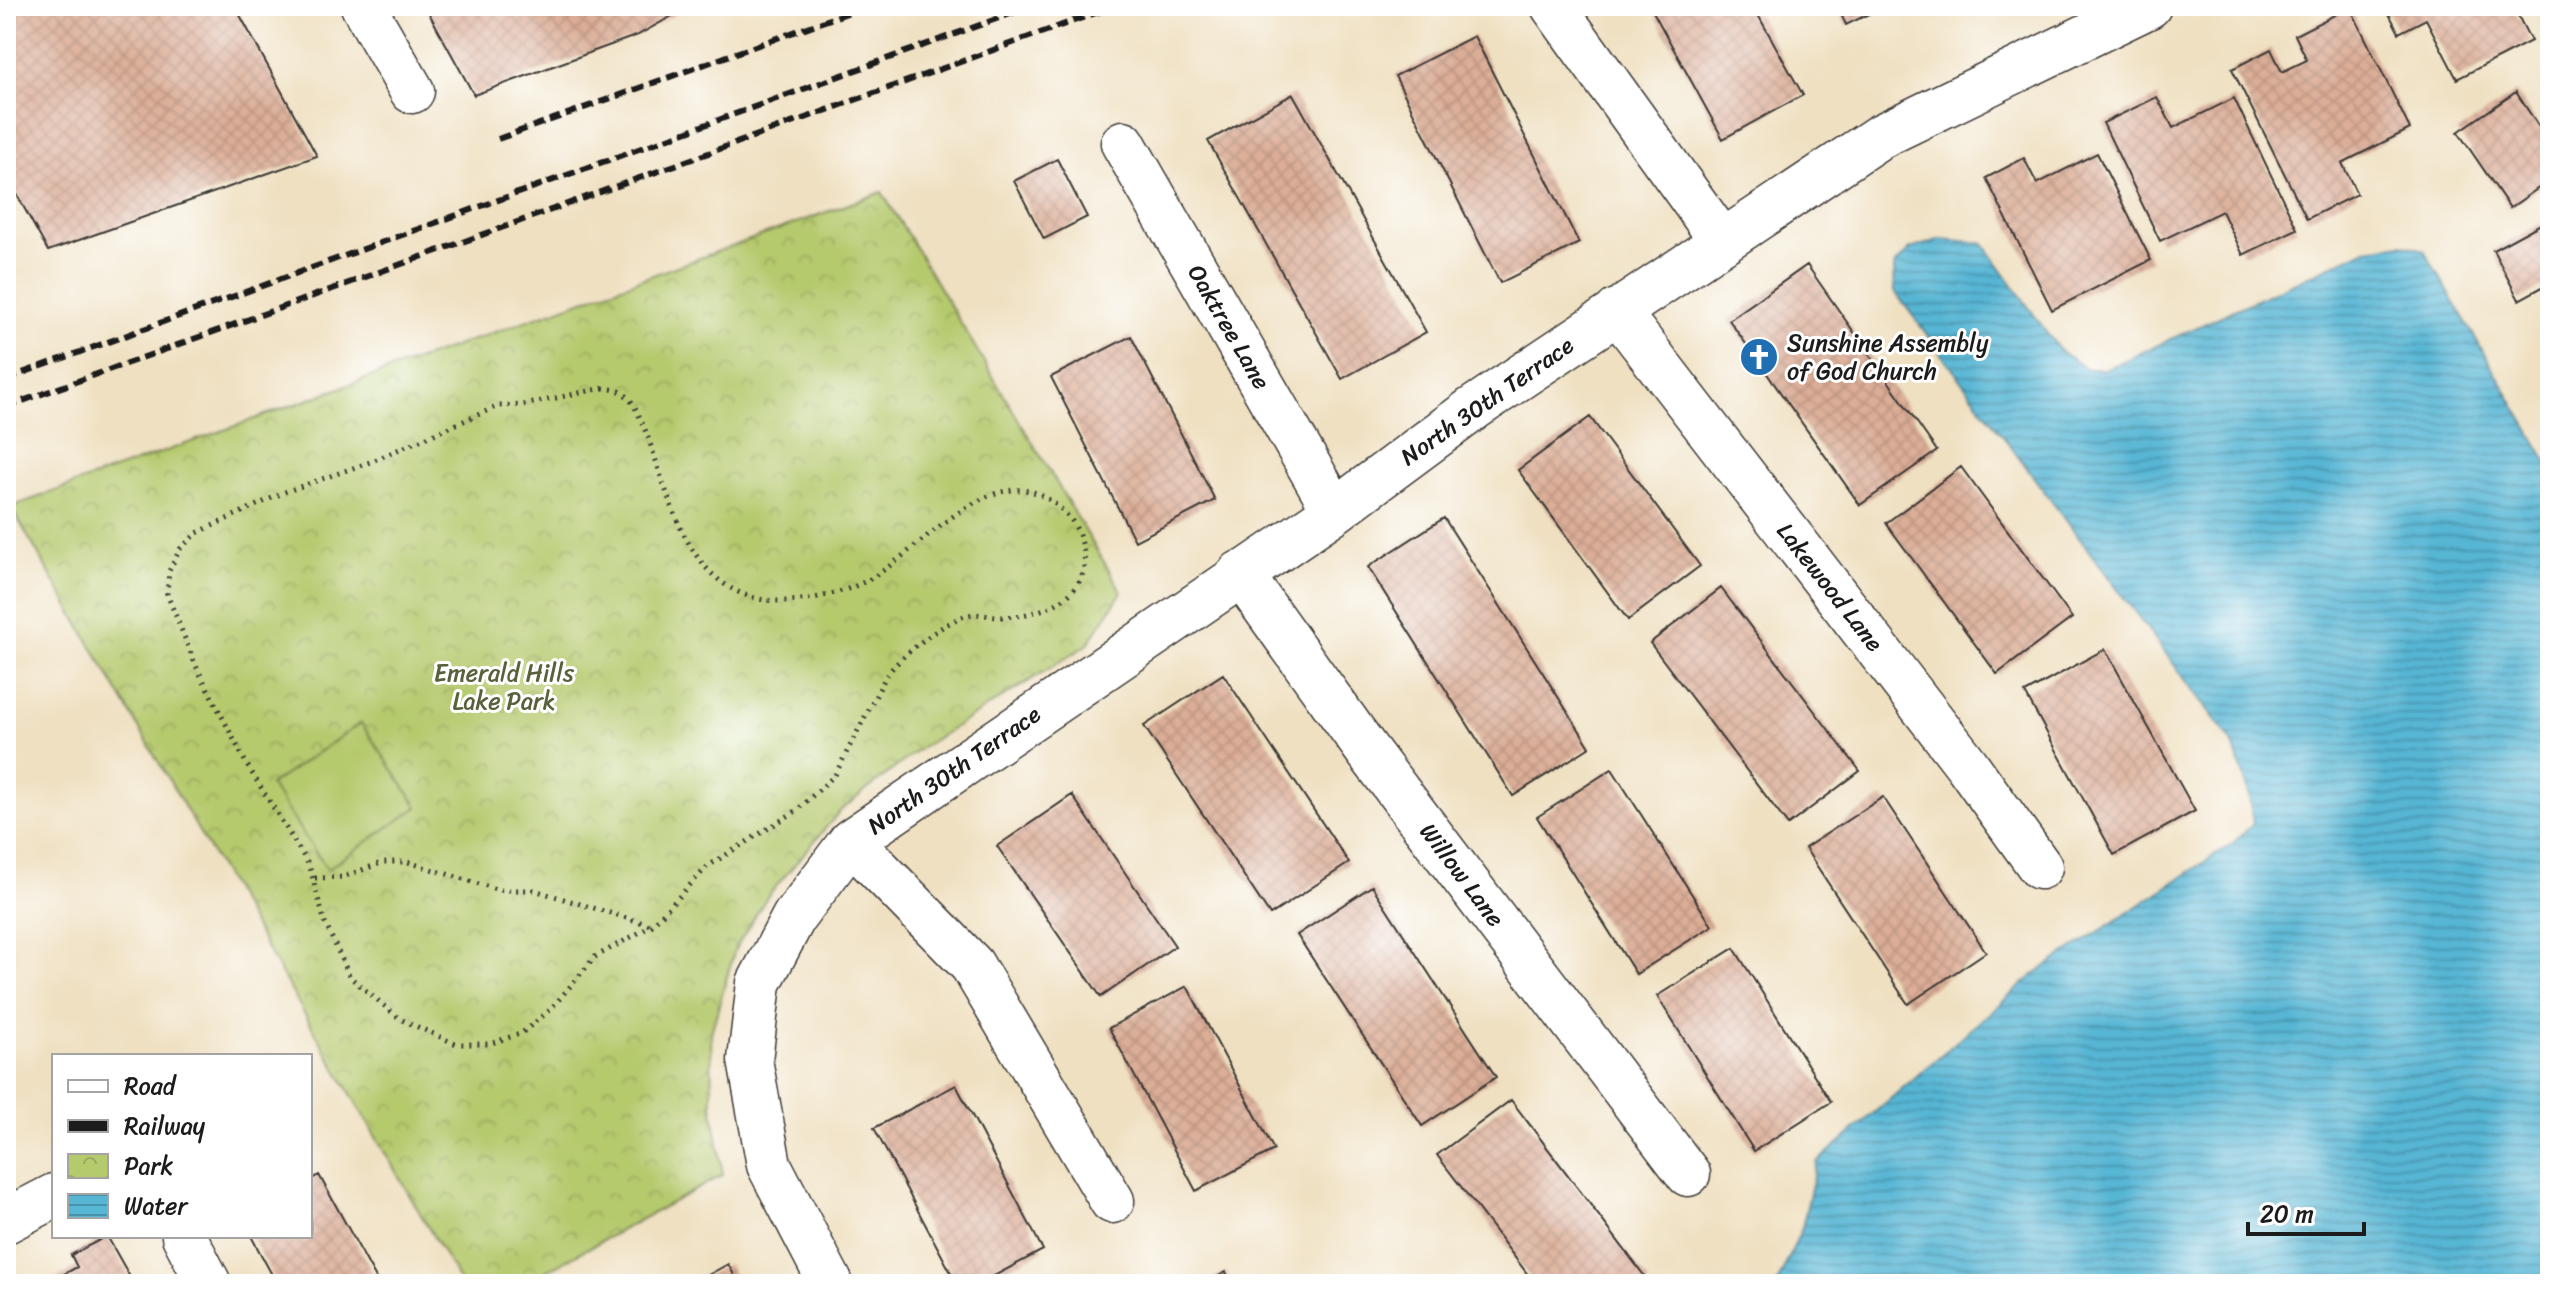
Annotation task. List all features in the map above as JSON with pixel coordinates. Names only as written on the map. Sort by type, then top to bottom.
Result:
[{"type":"street","points":[[363,6],[412,91]]},
{"type":"street","points":[[1553,6],[1722,241]]},
{"type":"street","name":"North 30th Terrace","points":[[831,1284],[769,1165],[750,1060],[759,983],[794,917],[851,841],[1335,511],[1474,408],[1879,137],[2149,6]]},
{"type":"street","name":"Oaktree Lane","points":[[1123,143],[1335,511]]},
{"type":"street","name":"Lakewood Lane","points":[[1617,311],[1967,765],[2040,867]]},
{"type":"street","name":"Willow Lane","points":[[1240,573],[1366,749],[1688,1174]]},
{"type":"street","points":[[851,841],[972,965],[1112,1201]]},
{"type":"street","points":[[6,1221],[52,1197]]},
{"type":"street","points":[[185,1238],[209,1284]]},
{"type":"path","points":[[603,388],[621,392],[636,410],[681,532],[708,568],[731,587],[754,598],[782,601],[824,595],[863,583],[974,503],[1002,492],[1034,491],[1058,505],[1077,528],[1085,554],[1082,573],[1072,593],[1052,608],[1028,615],[1000,617],[969,614],[896,662],[835,775],[796,811],[708,866],[651,926],[595,957],[550,1010],[522,1033],[489,1044],[456,1044],[400,1019],[350,977],[325,923],[315,878],[247,765],[196,666],[167,594],[169,571],[180,549],[197,533],[285,492],[370,462],[498,406],[523,405],[603,388]]},
{"type":"path","points":[[315,878],[343,877],[384,862],[408,862],[499,890],[534,890],[651,926]]},
{"type":"green space","name":"Emerald Hills Lake Park","points":[[882,192],[1122,592],[1087,645],[918,750],[840,811],[767,897],[735,949],[711,1033],[712,1105],[723,1175],[522,1284],[461,1284],[11,507]]},
{"type":"green space","points":[[361,723],[418,807],[327,869],[270,785]]},
{"type":"water","points":[[1941,239],[1983,243],[2060,351],[2088,369],[2106,369],[2367,249],[2402,244],[2424,250],[2550,466],[2550,1278],[2544,1284],[1777,1284],[1802,1228],[1817,1162],[2036,973],[2232,844],[2253,824],[2248,789],[2232,742],[1895,292],[1894,266],[1910,249]]},
{"type":"building","points":[[6,6],[235,6],[317,156],[48,251],[6,175]]},
{"type":"building","points":[[425,6],[690,6],[638,35],[474,95]]},
{"type":"building","points":[[1650,6],[1753,6],[1803,95],[1723,139]]},
{"type":"building","points":[[1837,6],[1885,6],[1846,25]]},
{"type":"building","points":[[1930,6],[1956,6],[1935,16]]},
{"type":"building","points":[[2385,6],[2513,6],[2531,41],[2457,79],[2426,19],[2399,33]]},
{"type":"building","points":[[2350,7],[2410,129],[2342,163],[2357,194],[2307,219],[2232,69],[2271,49],[2282,72],[2307,60],[2295,35]]},
{"type":"building","points":[[1474,36],[1579,243],[1500,283],[1395,76]]},
{"type":"building","points":[[2516,92],[2541,130],[2550,124],[2550,180],[2510,208],[2458,132]]},
{"type":"building","points":[[1293,94],[1426,332],[1342,379],[1208,141]]},
{"type":"building","points":[[2157,97],[2173,128],[2234,98],[2297,229],[2243,255],[2222,211],[2160,241],[2103,123]]},
{"type":"building","points":[[2097,153],[2151,260],[2052,310],[1986,178],[2024,158],[2037,184]]},
{"type":"building","points":[[1057,159],[1087,217],[1044,239],[1014,181]]},
{"type":"building","points":[[2550,219],[2550,288],[2548,284],[2519,300],[2493,250]]},
{"type":"building","points":[[1807,265],[1937,451],[1860,505],[1729,320]]},
{"type":"building","points":[[1131,336],[1215,500],[1135,541],[1051,377]]},
{"type":"building","points":[[1590,417],[1700,566],[1628,620],[1518,470]]},
{"type":"building","points":[[1961,467],[2072,618],[1997,674],[1886,523]]},
{"type":"building","points":[[1444,518],[1590,747],[1513,796],[1368,567]]},
{"type":"building","points":[[1721,588],[1860,771],[1788,825],[1650,643]]},
{"type":"building","points":[[2105,649],[2195,811],[2114,855],[2025,693]]},
{"type":"building","points":[[1223,674],[1349,863],[1270,915],[1144,726]]},
{"type":"building","points":[[1612,769],[1712,926],[1636,974],[1537,817]]},
{"type":"building","points":[[1072,795],[1175,946],[1101,997],[997,846]]},
{"type":"building","points":[[1883,797],[1986,952],[1908,1004],[1805,848]]},
{"type":"building","points":[[1372,886],[1496,1077],[1422,1126],[1297,935]]},
{"type":"building","points":[[1734,948],[1831,1102],[1754,1151],[1657,996]]},
{"type":"building","points":[[1187,986],[1274,1150],[1196,1191],[1109,1028]]},
{"type":"building","points":[[956,1085],[1043,1250],[979,1284],[957,1284],[874,1128]]},
{"type":"building","points":[[1511,1100],[1649,1282],[1535,1284],[1437,1155]]},
{"type":"building","points":[[319,1175],[379,1284],[277,1284],[252,1238],[312,1238],[312,1179]]},
{"type":"building","points":[[108,1238],[134,1284],[46,1284],[77,1267],[71,1255]]},
{"type":"building","points":[[728,1264],[739,1284],[692,1284]]},
{"type":"building","points":[[1226,1272],[1232,1284],[1203,1284]]},
{"type":"railway","points":[[498,139],[866,6]]},
{"type":"railway","points":[[6,379],[1032,6]]},
{"type":"railway","points":[[6,407],[1115,6]]},
{"type":"place","name":"Sunshine Assembly of God Church","points":[[1759,357]]}]
